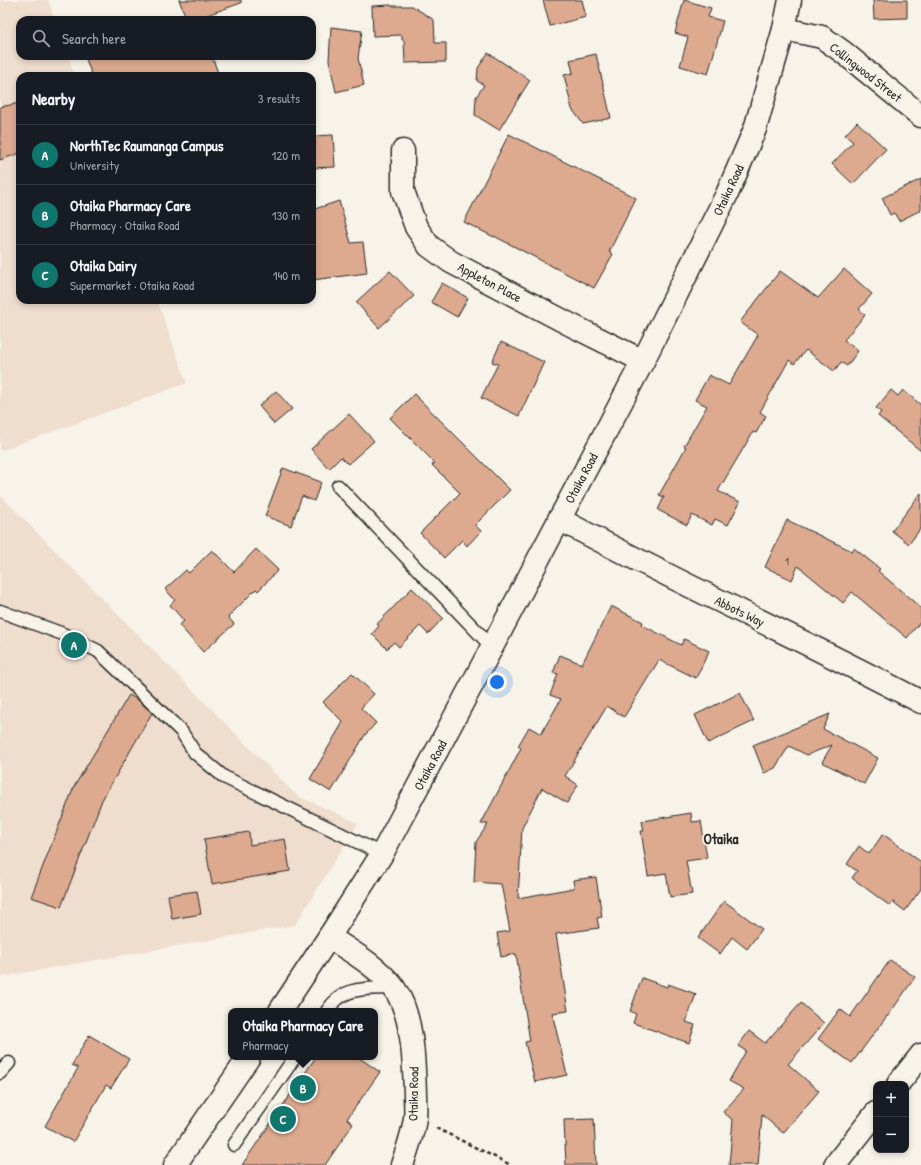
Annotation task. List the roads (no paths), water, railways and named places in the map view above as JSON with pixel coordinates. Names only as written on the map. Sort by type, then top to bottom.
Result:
[{"type":"main road","name":"Otaika Road","points":[[282,1008],[330,937],[382,854],[643,361],[728,194],[755,129],[784,29],[790,0]]},
{"type":"main road","name":"Collingwood Street","points":[[784,29],[822,37],[843,52],[921,116]]},
{"type":"main road","name":"Appleton Place","points":[[403,151],[403,192],[416,227],[429,246],[451,262],[643,361]]},
{"type":"main road","name":"Abbots Way","points":[[559,519],[921,702]]},
{"type":"main road","name":"Otaika Road","points":[[330,937],[371,965],[394,988],[402,1001],[409,1024],[414,1063],[415,1118],[408,1148],[402,1165]]},
{"type":"main road","points":[[900,1081],[921,1055]]},
{"type":"main road","points":[[175,1165],[247,1060]]},
{"type":"main road","points":[[835,1165],[873,1117]]},
{"type":"lane","points":[[338,486],[492,648]]},
{"type":"lane","points":[[0,611],[63,634],[98,651],[181,731],[195,753],[224,777],[382,854]]},
{"type":"lane","points":[[329,1008],[342,996],[357,989],[394,988]]},
{"type":"lane","points":[[234,1145],[293,1060]]},
{"type":"lane","points":[[0,1073],[9,1063]]},
{"type":"place","name":"NorthTec Raumanga Campus","points":[[74,645]]},
{"type":"place","name":"Otaika Pharmacy Care","points":[[303,1088]]},
{"type":"place","name":"Otaika Dairy","points":[[283,1119]]},
{"type":"district","name":"Otaika","points":[[721,839]]}]
